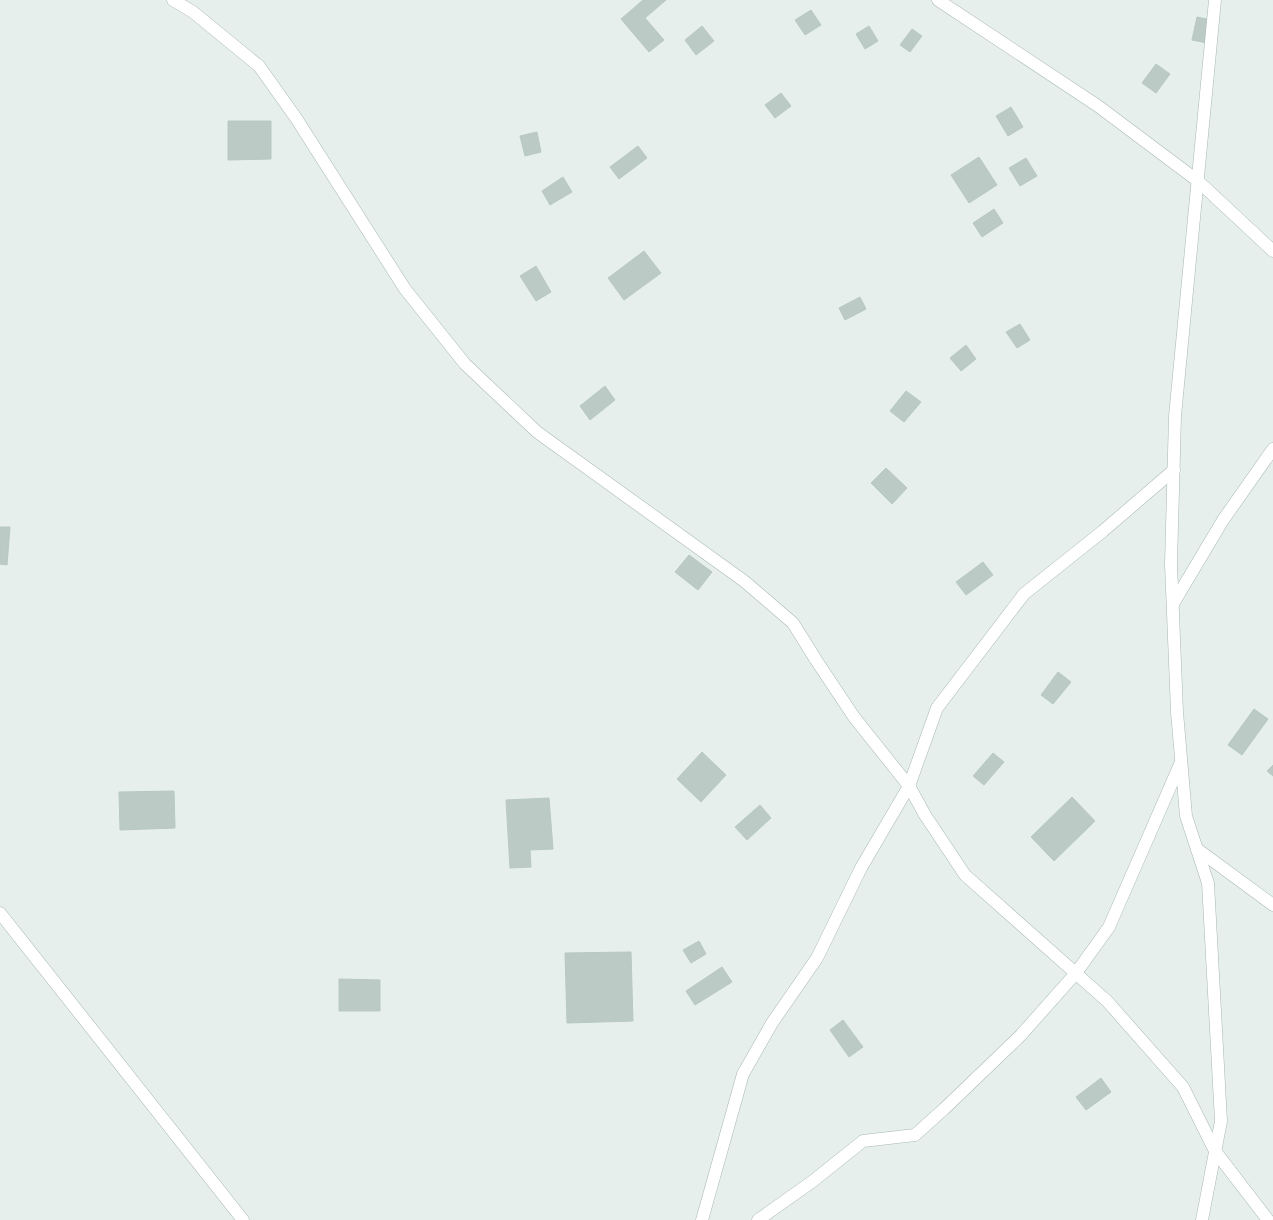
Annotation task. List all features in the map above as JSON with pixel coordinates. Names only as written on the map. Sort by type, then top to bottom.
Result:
[{"type":"street","points":[[173,0],[193,12],[259,66],[296,118],[405,289],[465,364],[537,432],[744,581],[793,623],[854,717],[909,786],[925,815],[965,875],[1107,1001],[1183,1087],[1215,1152],[1268,1220]]},
{"type":"street","points":[[938,0],[1098,106],[1198,181],[1273,251]]},
{"type":"street","points":[[1202,1220],[1221,1121],[1208,883],[1186,816],[1177,712],[1171,564],[1175,416],[1215,0]]},
{"type":"street","points":[[1173,604],[1223,520],[1273,449]]},
{"type":"street","points":[[702,1220],[743,1074],[772,1023],[817,958],[861,868],[909,786],[937,708],[1024,594],[1103,532],[1174,470]]},
{"type":"street","points":[[758,1220],[813,1181],[863,1141],[915,1135],[1020,1035],[1076,973],[1109,927],[1181,761]]},
{"type":"street","points":[[1197,849],[1273,905]]},
{"type":"street","points":[[0,912],[243,1220]]},
{"type":"building","points":[[643,0],[666,0],[645,18],[664,40],[649,52],[621,19]]},
{"type":"building","points":[[811,10],[821,25],[805,35],[795,20]]},
{"type":"building","points":[[1197,17],[1216,21],[1212,44],[1192,40]]},
{"type":"building","points":[[702,26],[714,41],[696,55],[685,40]]},
{"type":"building","points":[[869,26],[878,41],[865,49],[856,34]]},
{"type":"building","points":[[912,29],[922,36],[910,52],[900,45]]},
{"type":"building","points":[[1156,64],[1170,74],[1156,93],[1142,83]]},
{"type":"building","points":[[781,93],[791,106],[775,118],[765,105]]},
{"type":"building","points":[[1011,107],[1023,127],[1008,136],[996,116]]},
{"type":"building","points":[[228,121],[271,121],[271,159],[228,160]]},
{"type":"building","points":[[537,132],[541,152],[525,156],[520,136]]},
{"type":"building","points":[[638,146],[647,158],[619,179],[610,167]]},
{"type":"building","points":[[979,157],[997,185],[969,203],[951,175]]},
{"type":"building","points":[[1026,158],[1037,176],[1020,186],[1009,168]]},
{"type":"building","points":[[563,177],[572,192],[550,205],[542,191]]},
{"type":"building","points":[[994,209],[1003,223],[982,237],[973,223]]},
{"type":"building","points":[[644,251],[661,273],[624,300],[608,278]]},
{"type":"building","points":[[536,266],[551,292],[536,301],[520,276]]},
{"type":"building","points":[[860,297],[866,309],[845,320],[839,308]]},
{"type":"building","points":[[1020,324],[1030,340],[1017,348],[1006,332]]},
{"type":"building","points":[[966,345],[976,359],[961,371],[950,358]]},
{"type":"building","points":[[605,386],[615,400],[590,420],[580,406]]},
{"type":"building","points":[[906,391],[921,402],[904,422],[890,411]]},
{"type":"building","points":[[886,468],[907,488],[892,504],[871,483]]},
{"type":"building","points":[[0,527],[10,527],[7,565],[0,564]]},
{"type":"building","points":[[689,555],[712,572],[698,590],[675,572]]},
{"type":"building","points":[[983,562],[993,575],[966,595],[956,582]]},
{"type":"building","points":[[1058,672],[1071,682],[1053,704],[1041,695]]},
{"type":"building","points":[[1254,709],[1268,719],[1242,755],[1228,745]]},
{"type":"building","points":[[702,752],[726,775],[701,802],[677,779]]},
{"type":"building","points":[[993,753],[1004,762],[984,785],[973,776]]},
{"type":"building","points":[[1273,765],[1273,776],[1267,771]]},
{"type":"building","points":[[174,791],[175,828],[120,830],[119,792]]},
{"type":"building","points":[[1072,797],[1095,821],[1054,861],[1031,837]]},
{"type":"building","points":[[549,798],[553,849],[530,850],[531,867],[510,868],[506,800]]},
{"type":"building","points":[[760,805],[771,818],[747,840],[735,827]]},
{"type":"building","points":[[699,941],[706,954],[691,963],[683,950]]},
{"type":"building","points":[[631,952],[633,1021],[567,1023],[565,953]]},
{"type":"building","points":[[722,967],[732,982],[695,1005],[686,991]]},
{"type":"building","points":[[339,979],[380,980],[380,1011],[339,1011]]},
{"type":"building","points":[[843,1020],[863,1047],[849,1057],[830,1030]]},
{"type":"building","points":[[1101,1078],[1111,1092],[1086,1110],[1076,1097]]}]
